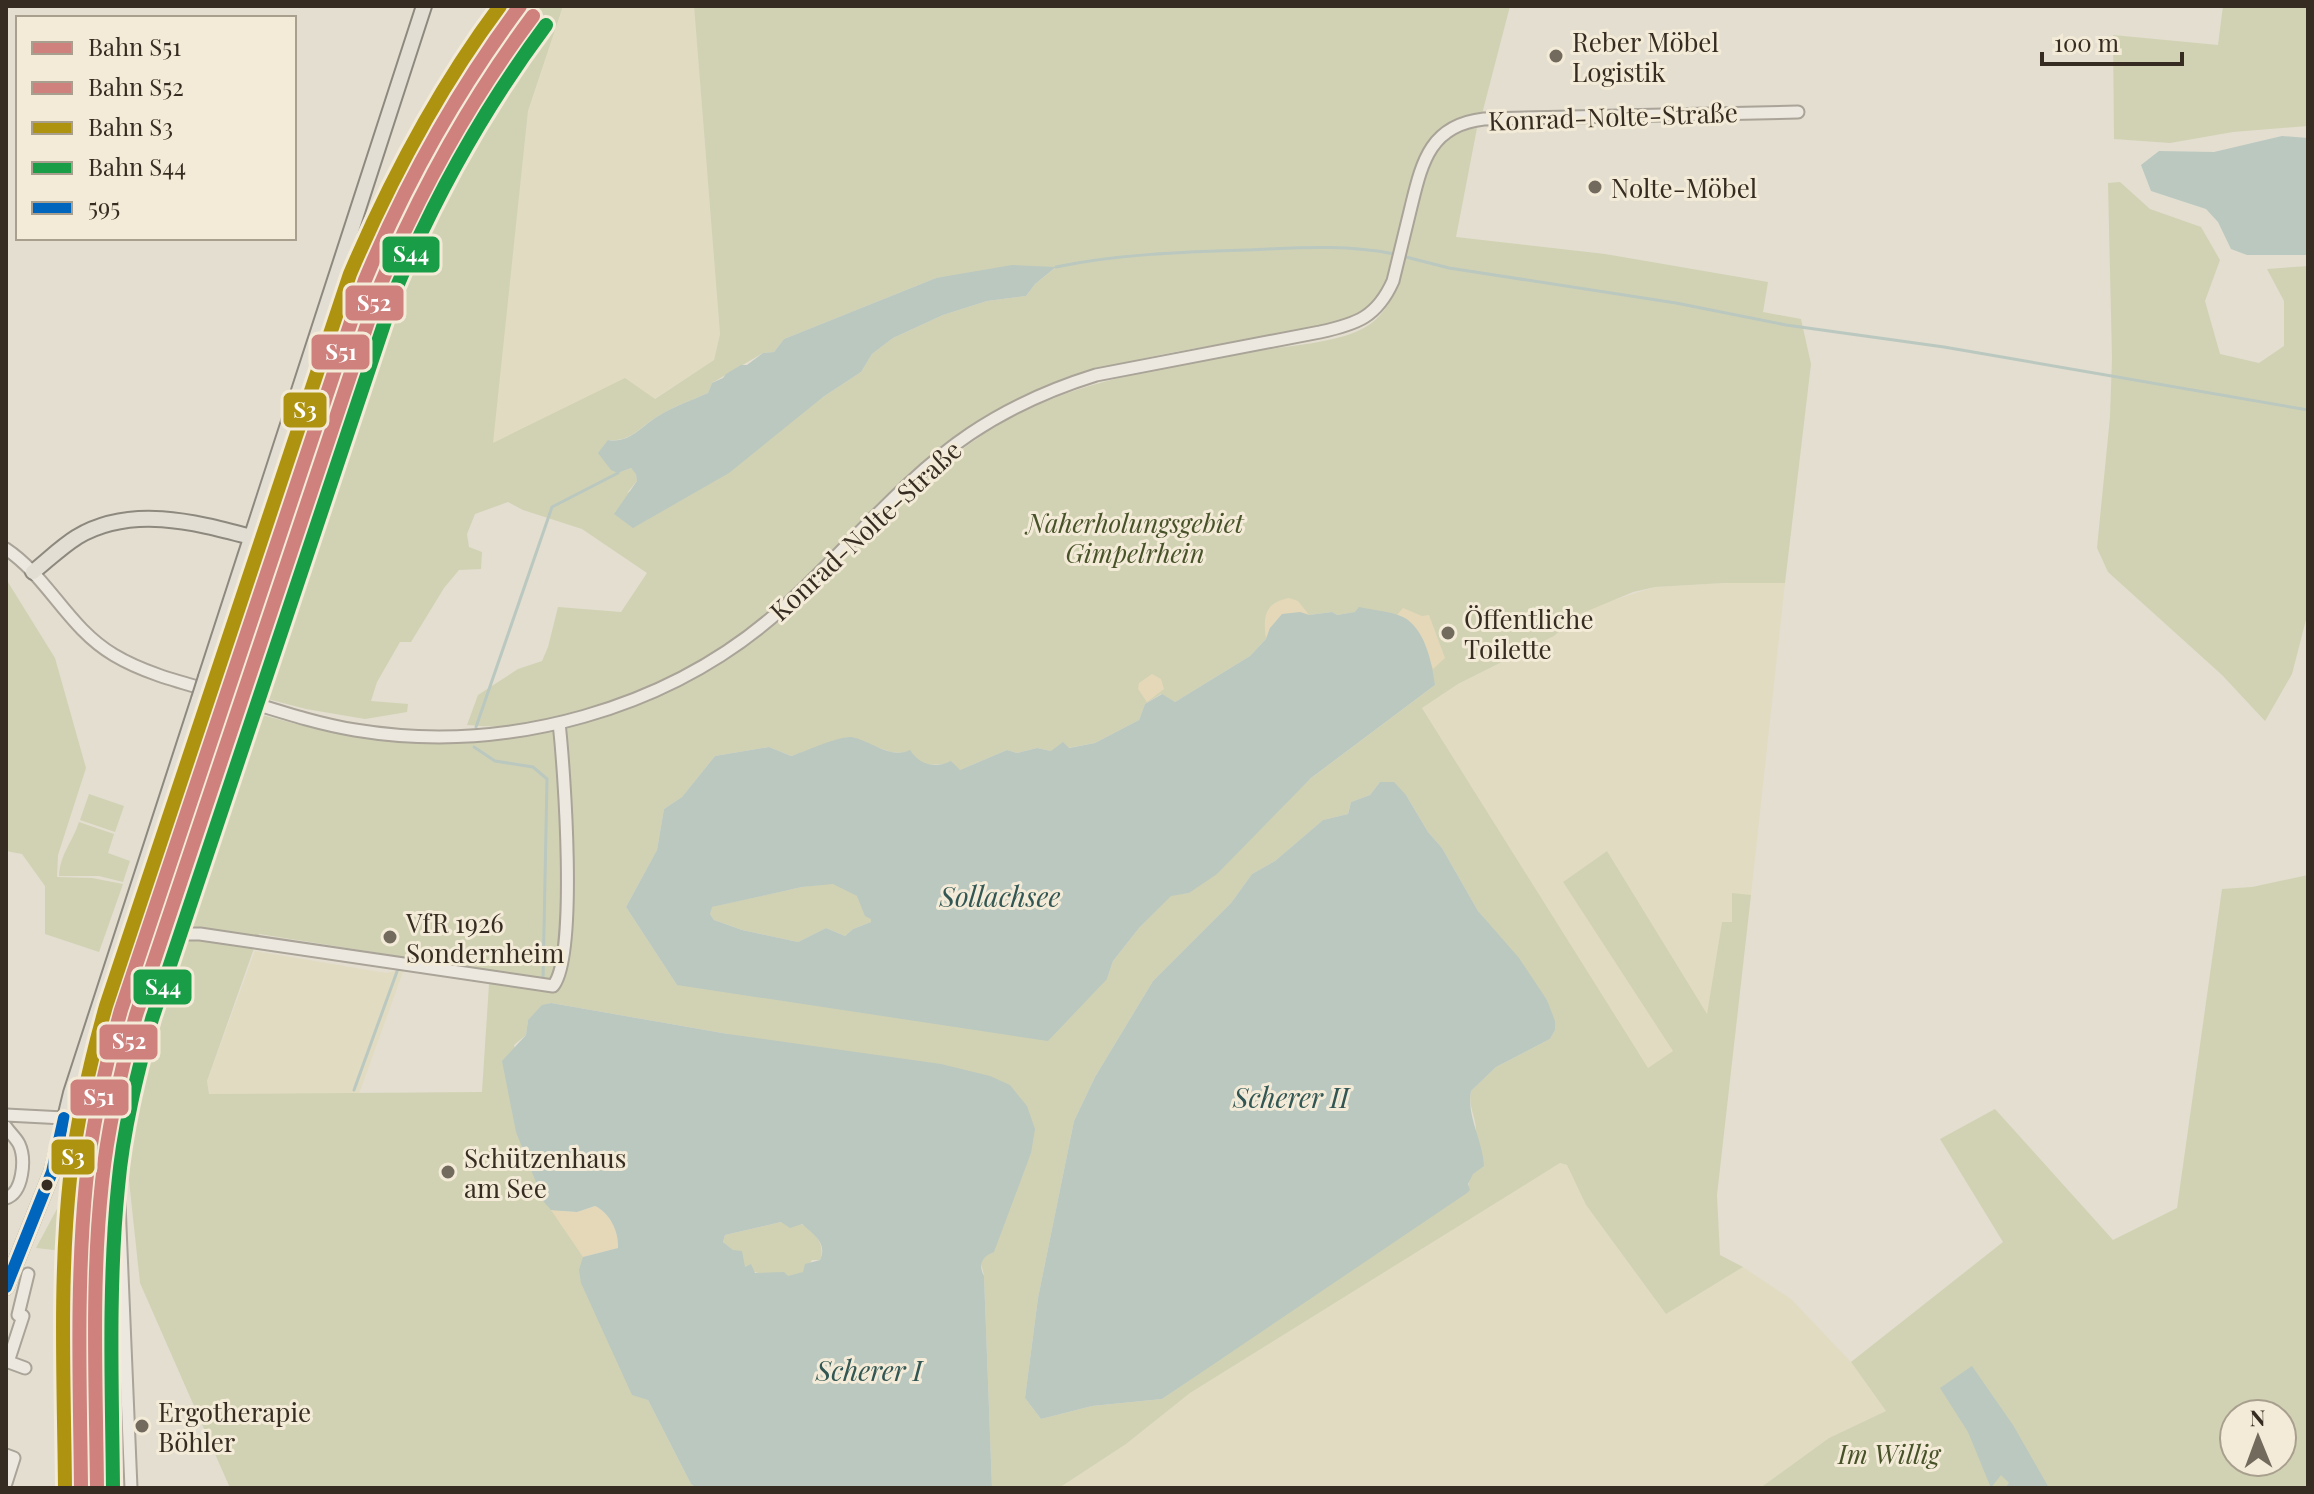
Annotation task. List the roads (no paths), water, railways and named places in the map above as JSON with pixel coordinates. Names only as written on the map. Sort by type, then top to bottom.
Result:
[{"type":"main road","points":[[6,1287],[46,1191],[64,1118],[424,6]]},
{"type":"main road","points":[[33,572],[78,536],[117,521],[148,518],[178,521],[251,537]]},
{"type":"street","name":"Konrad-Nolte-Straße","points":[[6,549],[33,572],[80,628],[114,655],[166,677],[296,717],[356,730],[438,736],[499,733],[559,723],[645,695],[691,673],[739,642],[782,609],[927,469],[969,435],[1012,408],[1065,385],[1121,369],[1351,325],[1368,316],[1387,295],[1426,156],[1441,136],[1470,121],[1798,112]]},
{"type":"street","points":[[131,1488],[118,1179],[137,1034],[155,954],[170,938],[193,933],[553,986],[559,976],[563,953],[567,891],[559,723]]},
{"type":"street","points":[[6,1115],[64,1118]]},
{"type":"street","points":[[6,1127],[21,1151],[19,1185],[16,1193],[7,1200]]},
{"type":"street","points":[[25,1368],[7,1362],[23,1316],[18,1315],[28,1274]]},
{"type":"street","points":[[6,1455],[14,1458],[6,1483]]},
{"type":"water","points":[[2282,136],[2308,138],[2308,255],[2247,255],[2231,249],[2218,222],[2206,209],[2151,191],[2141,165],[2159,151],[2214,152]]},
{"type":"water","points":[[1012,265],[1056,267],[1026,296],[987,301],[943,315],[893,338],[872,354],[861,372],[823,397],[729,473],[633,528],[614,514],[637,481],[631,468],[618,473],[611,470],[598,453],[608,440],[630,436],[666,412],[708,393],[712,383],[763,353],[774,352],[784,339],[936,278]]},
{"type":"water","name":"Sollachsee","points":[[1359,607],[1398,615],[1411,622],[1426,647],[1435,685],[1311,778],[1217,874],[1189,893],[1171,896],[1139,928],[1113,961],[1107,979],[1048,1041],[677,985],[626,907],[657,850],[664,809],[682,797],[715,756],[769,747],[791,756],[851,737],[895,753],[910,750],[928,764],[939,765],[951,761],[960,770],[1007,750],[1017,753],[1037,748],[1051,751],[1063,742],[1069,748],[1095,743],[1139,720],[1145,704],[1162,694],[1175,702],[1250,656],[1266,639],[1270,628],[1282,614],[1332,612],[1337,615],[1355,612]],"holes":[[[833,884],[857,896],[865,916],[871,922],[845,936],[826,928],[798,942],[742,930],[714,920],[710,914],[712,907],[802,887]]]},
{"type":"water","name":"Scherer II","points":[[1380,782],[1394,782],[1406,795],[1428,832],[1442,848],[1478,911],[1519,958],[1547,1000],[1555,1021],[1555,1030],[1550,1039],[1496,1067],[1471,1091],[1471,1109],[1484,1166],[1473,1174],[1467,1193],[1162,1399],[1092,1406],[1041,1419],[1025,1398],[1038,1298],[1074,1121],[1095,1077],[1153,981],[1231,903],[1252,874],[1275,861],[1323,820],[1348,814],[1351,802],[1370,795]]},
{"type":"water","name":"Scherer I","points":[[551,1003],[728,1034],[941,1064],[990,1076],[1010,1085],[1027,1106],[1035,1129],[1031,1153],[994,1252],[981,1265],[984,1276],[992,1488],[696,1488],[691,1484],[648,1400],[632,1395],[581,1283],[579,1270],[583,1257],[618,1248],[612,1224],[605,1213],[595,1206],[577,1212],[551,1210],[544,1202],[516,1132],[502,1061],[526,1035],[528,1020],[542,1005]],"holes":[[[781,1222],[790,1228],[802,1224],[818,1239],[822,1254],[820,1260],[805,1264],[803,1272],[788,1276],[784,1272],[755,1273],[751,1264],[745,1267],[742,1251],[733,1250],[723,1242],[725,1235]]]},
{"type":"water","points":[[1972,1366],[2013,1425],[2049,1488],[2005,1488],[2009,1483],[2001,1475],[1991,1488],[1968,1432],[1940,1388]]},
{"type":"waterway","points":[[1056,267],[1151,254],[1283,248],[1339,248],[1394,254]]},
{"type":"waterway","points":[[1402,256],[1449,268],[1676,303],[1786,325],[1944,347],[2308,410]]},
{"type":"waterway","points":[[476,727],[552,507],[618,473]]},
{"type":"waterway","points":[[474,747],[495,761],[533,767],[547,779],[543,980]]},
{"type":"waterway","points":[[354,1090],[399,966]]},
{"type":"rail line","name":"S3","points":[[65,1488],[64,1255],[70,1178],[80,1113],[106,1006],[350,274],[417,135],[456,69],[500,6]]},
{"type":"rail line","name":"S51","points":[[81,1488],[80,1297],[86,1183],[100,1096],[121,1010],[365,280],[434,138],[520,6]]},
{"type":"rail line","name":"S52","points":[[97,1488],[95,1335],[99,1220],[111,1119],[136,1015],[380,286],[448,146],[488,80],[533,16]]},
{"type":"rail line","name":"S44","points":[[113,1488],[111,1338],[115,1225],[127,1123],[152,1019],[395,291],[462,154],[502,88],[546,25]]},
{"type":"place","name":"Reber Möbel Logistik","points":[[1556,56]]},
{"type":"place","name":"Nolte-Möbel","points":[[1595,187]]},
{"type":"place","name":"Öffentliche Toilette","points":[[1448,633]]},
{"type":"place","name":"VfR 1926 Sondernheim","points":[[390,937]]},
{"type":"place","name":"Schützenhaus am See","points":[[448,1172]]},
{"type":"place","name":"Ergotherapie Böhler","points":[[142,1426]]},
{"type":"park label","name":"Naherholungsgebiet Gimpelrhein","points":[[1135,537]]},
{"type":"park label","name":"Im Willig","points":[[1889,1453]]}]
